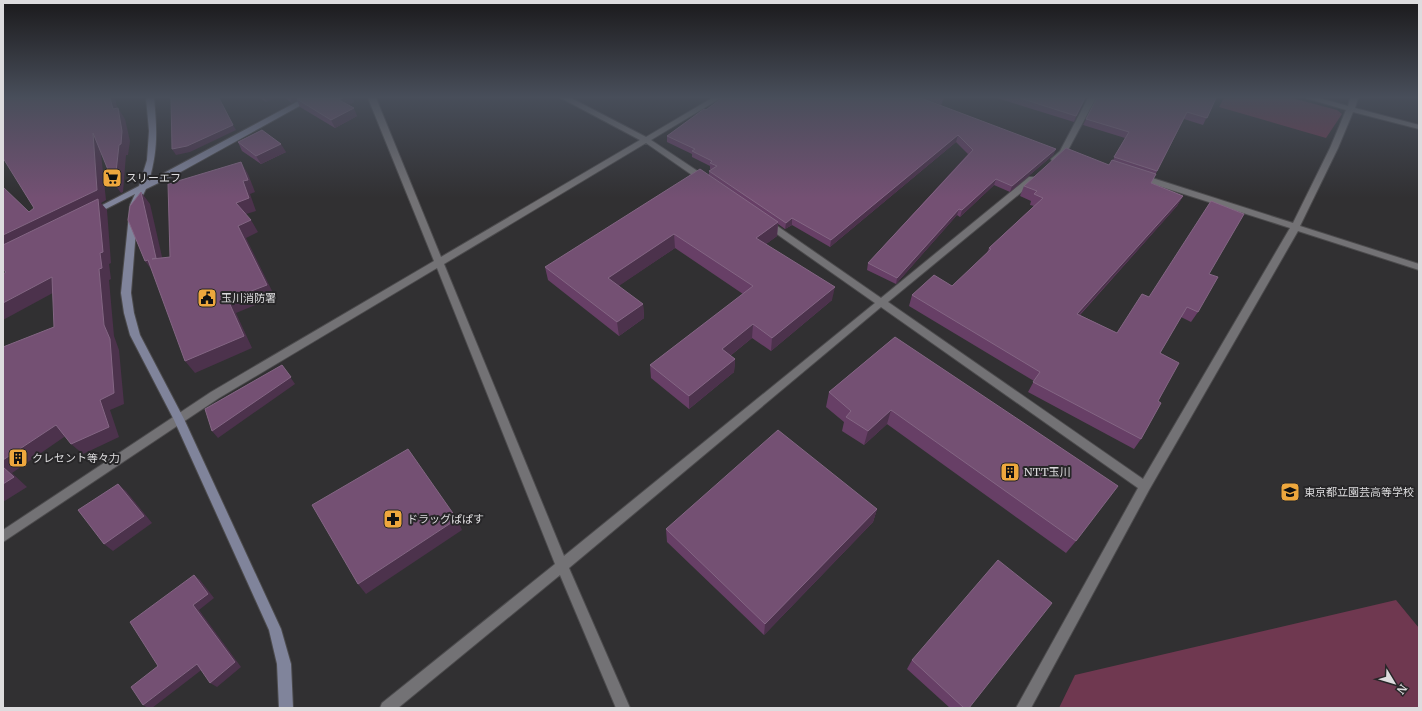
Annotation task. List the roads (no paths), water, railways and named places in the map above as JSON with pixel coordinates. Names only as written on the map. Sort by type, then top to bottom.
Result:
[{"type":"street","points":[[152,131],[151,160],[143,187],[134,204],[126,292],[129,313],[135,335],[179,419],[276,629],[284,664],[286,708]]},
{"type":"street","points":[[86,215],[143,187],[248,131]]},
{"type":"street","points":[[386,131],[562,566],[622,708]]},
{"type":"street","points":[[629,131],[646,140],[712,185]]},
{"type":"street","points":[[3,536],[215,395],[661,131]]},
{"type":"street","points":[[387,708],[882,302],[1007,202],[1063,152],[1074,131]]},
{"type":"street","points":[[1023,708],[1145,486],[1295,228],[1341,131]]},
{"type":"street","points":[[1132,175],[1419,267]]},
{"type":"street","points":[[758,217],[1145,486]]},
{"type":"place","name":"スリーエフ","points":[[112,178]]},
{"type":"place","name":"玉川消防署","points":[[207,298]]},
{"type":"place","name":"クレセント等々力","points":[[18,458]]},
{"type":"place","name":"NTT玉川","points":[[1010,472]]},
{"type":"place","name":"東京都立園芸高等学校","points":[[1290,492]]},
{"type":"place","name":"ドラッグぱぱす","points":[[393,519]]}]
